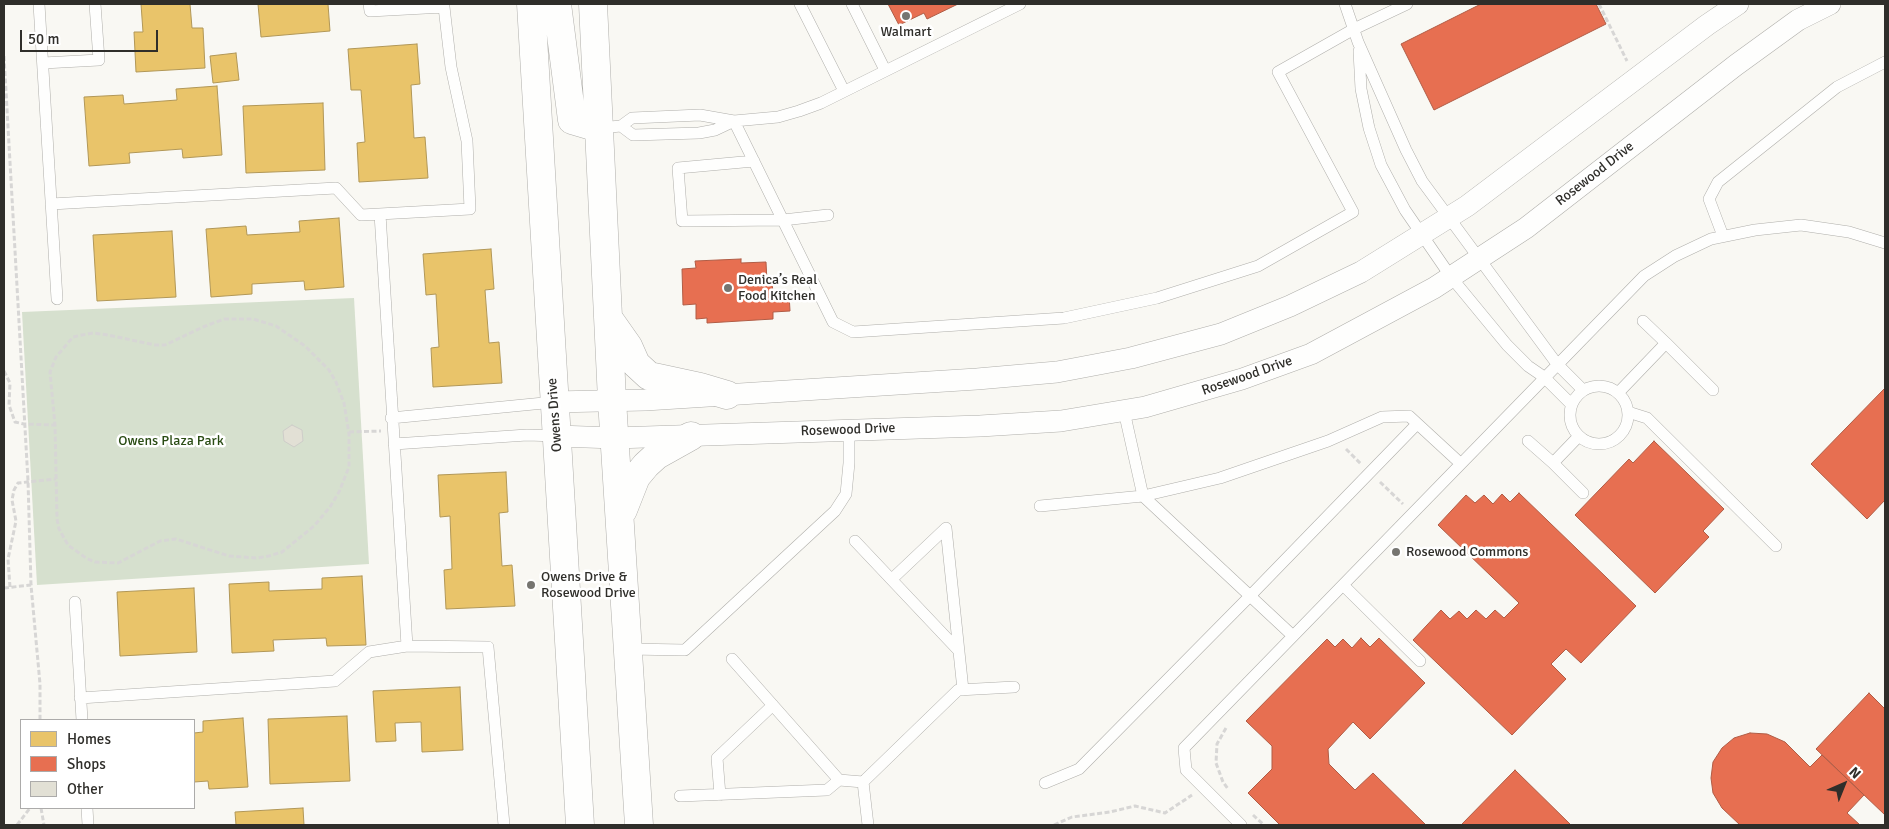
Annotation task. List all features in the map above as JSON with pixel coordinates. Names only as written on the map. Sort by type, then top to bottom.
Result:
[{"type":"street","name":"Owens Drive","points":[[531,4],[580,825]]},
{"type":"street","points":[[557,4],[572,120],[610,127]]},
{"type":"street","points":[[593,4],[610,127],[608,318],[639,825]]},
{"type":"street","points":[[554,402],[727,395],[1057,372],[1131,358],[1221,334],[1290,306],[1361,272],[1478,198],[1707,25],[1738,4]]},
{"type":"street","name":"Rosewood Drive","points":[[557,436],[614,438],[691,436],[1061,421],[1145,407],[1223,385],[1311,354],[1422,296],[1526,228],[1736,65],[1798,20],[1830,4]]},
{"type":"street","points":[[608,318],[628,346],[636,364],[649,376],[727,395]]},
{"type":"street","points":[[620,519],[636,477],[646,464],[657,455],[691,436]]},
{"type":"lane","points":[[39,4],[57,299]]},
{"type":"lane","points":[[43,63],[99,60],[95,4]]},
{"type":"lane","points":[[51,204],[336,188],[361,215],[470,209],[467,141],[451,67],[444,7],[370,11],[369,4]]},
{"type":"lane","points":[[800,4],[844,91]]},
{"type":"lane","points":[[852,4],[885,70]]},
{"type":"lane","points":[[610,127],[632,118],[700,116],[734,121],[757,120],[792,113],[821,103],[1020,4]]},
{"type":"lane","points":[[1345,4],[1358,42],[1422,181],[1556,364],[1584,390]]},
{"type":"lane","points":[[734,121],[833,322],[854,332],[1064,318],[1157,298],[1258,266],[1353,212],[1278,72],[1354,29],[1407,4]]},
{"type":"lane","points":[[1358,42],[1361,89],[1369,128],[1381,164],[1405,210],[1451,277],[1507,345],[1528,366],[1544,377],[1572,405]]},
{"type":"lane","points":[[1723,236],[1709,199],[1718,182],[1836,87],[1885,62]]},
{"type":"lane","points":[[610,127],[633,135],[699,133],[715,130],[734,121]]},
{"type":"lane","points":[[754,161],[678,168],[682,221],[784,220],[828,216]]},
{"type":"lane","points":[[380,214],[407,646]]},
{"type":"lane","points":[[1241,825],[1186,770],[1184,748],[1556,364],[1644,276],[1675,256],[1711,239],[1755,230],[1801,225],[1849,232],[1885,244]]},
{"type":"lane","points":[[1643,321],[1713,390]]},
{"type":"lane","points":[[1618,393],[1666,343]]},
{"type":"lane","points":[[1595,386],[1607,387],[1618,393],[1625,401],[1628,412],[1627,423],[1622,433],[1614,440],[1604,444],[1593,444],[1582,439],[1570,421],[1570,410],[1575,399],[1584,390],[1595,386]]},
{"type":"lane","points":[[392,418],[554,402]]},
{"type":"lane","points":[[1124,411],[1144,496],[1292,636]]},
{"type":"lane","points":[[1628,412],[1648,418],[1776,546]]},
{"type":"lane","points":[[1040,506],[1144,496],[1220,478],[1328,441],[1382,418],[1409,416],[1460,463]]},
{"type":"lane","points":[[1045,783],[1079,769],[1417,424]]},
{"type":"lane","points":[[628,649],[685,650],[835,511],[846,494],[849,463],[848,430]]},
{"type":"lane","points":[[394,444],[527,434],[557,436]]},
{"type":"lane","points":[[1553,464],[1579,436]]},
{"type":"lane","points":[[1528,441],[1583,492]]},
{"type":"lane","points":[[892,579],[946,528],[963,690]]},
{"type":"lane","points":[[855,540],[959,651]]},
{"type":"lane","points":[[1343,585],[1420,661]]},
{"type":"lane","points":[[75,602],[82,719]]},
{"type":"lane","points":[[80,698],[335,681],[369,652],[407,646],[488,647],[504,825]]},
{"type":"lane","points":[[732,659],[839,780],[863,782],[958,690],[1014,687]]},
{"type":"lane","points":[[720,795],[717,758],[773,705]]},
{"type":"lane","points":[[680,796],[828,790],[839,780]]},
{"type":"lane","points":[[863,782],[868,825]]},
{"type":"lane","points":[[87,809],[88,825]]},
{"type":"path","points":[[1599,4],[1637,78]]},
{"type":"path","points":[[4,56],[28,481],[31,585],[40,684],[40,719]]},
{"type":"path","points":[[224,319],[253,319],[276,326],[291,334],[317,356],[336,382],[344,403],[349,432],[349,467],[339,492],[330,507],[314,526],[282,552],[257,558],[229,556],[176,540],[160,541],[118,563],[95,562],[68,545],[62,536],[57,518],[56,425],[50,372],[56,357],[73,337],[93,333],[155,345],[165,345],[224,319]]},
{"type":"path","points":[[4,371],[10,383],[9,405],[16,422],[56,425]]},
{"type":"path","points":[[349,432],[393,431]]},
{"type":"path","points":[[10,587],[8,560],[16,521],[12,500],[14,490],[18,483],[56,479]]},
{"type":"path","points":[[4,588],[31,585]]},
{"type":"path","points":[[1054,825],[1072,817],[1110,812],[1135,806],[1165,813],[1203,789],[1219,772]]},
{"type":"path","points":[[17,825],[29,809]]},
{"type":"path","points":[[40,809],[44,825]]},
{"type":"green space","name":"Owens Plaza Park","points":[[354,298],[369,564],[37,585],[22,312]]},
{"type":"building: Homes","points":[[141,4],[190,4],[192,28],[203,28],[205,68],[136,72],[134,32],[143,32]]},
{"type":"building: Homes","points":[[258,4],[328,4],[330,31],[261,37]]},
{"type":"building: Homes","points":[[417,44],[420,84],[411,85],[414,138],[425,137],[428,178],[359,182],[357,143],[365,142],[361,90],[351,90],[348,49]]},
{"type":"building: Homes","points":[[236,53],[239,80],[213,83],[210,56]]},
{"type":"building: Homes","points":[[217,86],[222,155],[183,158],[182,149],[129,153],[130,163],[89,166],[84,97],[123,95],[124,104],[177,100],[176,89]]},
{"type":"building: Homes","points":[[323,103],[325,170],[246,173],[243,106]]},
{"type":"building: Homes","points":[[339,218],[344,287],[305,290],[304,281],[252,284],[252,294],[211,297],[206,229],[246,226],[247,235],[300,232],[299,221]]},
{"type":"building: Homes","points":[[172,231],[176,297],[97,301],[93,235]]},
{"type":"building: Homes","points":[[491,249],[494,289],[485,290],[489,343],[499,342],[502,383],[433,387],[431,348],[439,347],[436,294],[426,295],[423,254]]},
{"type":"building: Homes","points":[[506,472],[508,512],[499,513],[502,566],[512,565],[515,606],[446,609],[444,570],[452,569],[450,516],[440,517],[438,475]]},
{"type":"building: Homes","points":[[362,576],[366,645],[327,646],[326,638],[273,640],[274,651],[232,653],[229,584],[269,582],[269,591],[322,589],[322,578]]},
{"type":"building: Homes","points":[[194,588],[197,652],[120,656],[117,592]]},
{"type":"building: Homes","points":[[460,687],[463,750],[422,752],[421,722],[395,723],[396,741],[376,742],[373,691]]},
{"type":"building: Homes","points":[[347,716],[350,781],[270,784],[268,719]]},
{"type":"building: Homes","points":[[243,718],[248,787],[209,789],[208,781],[195,782],[195,733],[203,732],[203,721]]},
{"type":"building: Homes","points":[[303,808],[304,825],[236,825],[235,812]]},
{"type":"building: Shops","name":"Walmart","points":[[888,4],[958,4],[927,19],[924,13],[899,25]]},
{"type":"building: Shops","points":[[1481,4],[1596,4],[1606,24],[1434,110],[1401,44]]},
{"type":"building: Shops","name":"Denica’s Real Food Kitchen","points":[[741,259],[741,263],[766,262],[767,282],[772,281],[773,294],[789,294],[790,311],[773,312],[773,319],[707,323],[707,318],[696,319],[696,304],[683,305],[682,269],[696,268],[695,261]]},
{"type":"building: Shops","points":[[1885,388],[1885,500],[1867,519],[1811,464]]},
{"type":"building: Shops","points":[[1654,441],[1724,509],[1703,531],[1709,537],[1655,593],[1575,515],[1629,459],[1633,463]]},
{"type":"building: Shops","points":[[1519,493],[1636,606],[1581,663],[1566,649],[1551,664],[1566,679],[1512,735],[1413,640],[1441,610],[1450,619],[1459,611],[1467,619],[1476,610],[1486,619],[1495,610],[1504,618],[1519,603],[1438,525],[1466,495],[1475,503],[1484,495],[1493,504],[1502,494],[1510,502]]},
{"type":"building: Shops","points":[[1361,638],[1370,647],[1379,638],[1425,683],[1370,739],[1353,722],[1328,749],[1329,764],[1355,790],[1373,773],[1426,825],[1280,825],[1248,793],[1272,769],[1272,746],[1246,721],[1327,639],[1335,647],[1343,639],[1352,648]]},
{"type":"building: Shops","points":[[1869,693],[1885,709],[1885,815],[1816,749]]},
{"type":"building: Shops","points":[[1750,733],[1767,734],[1785,742],[1810,767],[1822,755],[1864,795],[1847,813],[1860,825],[1740,825],[1722,808],[1713,793],[1711,778],[1713,762],[1722,748],[1734,738]]},
{"type":"building: Shops","points":[[1515,770],[1570,824],[1461,825]]},
{"type":"building: Other","points":[[292,425],[302,430],[303,441],[294,447],[284,441],[283,431]]},
{"type":"place","name":"Walmart","points":[[906,16]]},
{"type":"place","name":"Denica’s Real Food Kitchen","points":[[728,288]]},
{"type":"place","name":"Rosewood Commons","points":[[1396,552]]},
{"type":"place","name":"Owens Drive & Rosewood Drive","points":[[531,585]]}]
